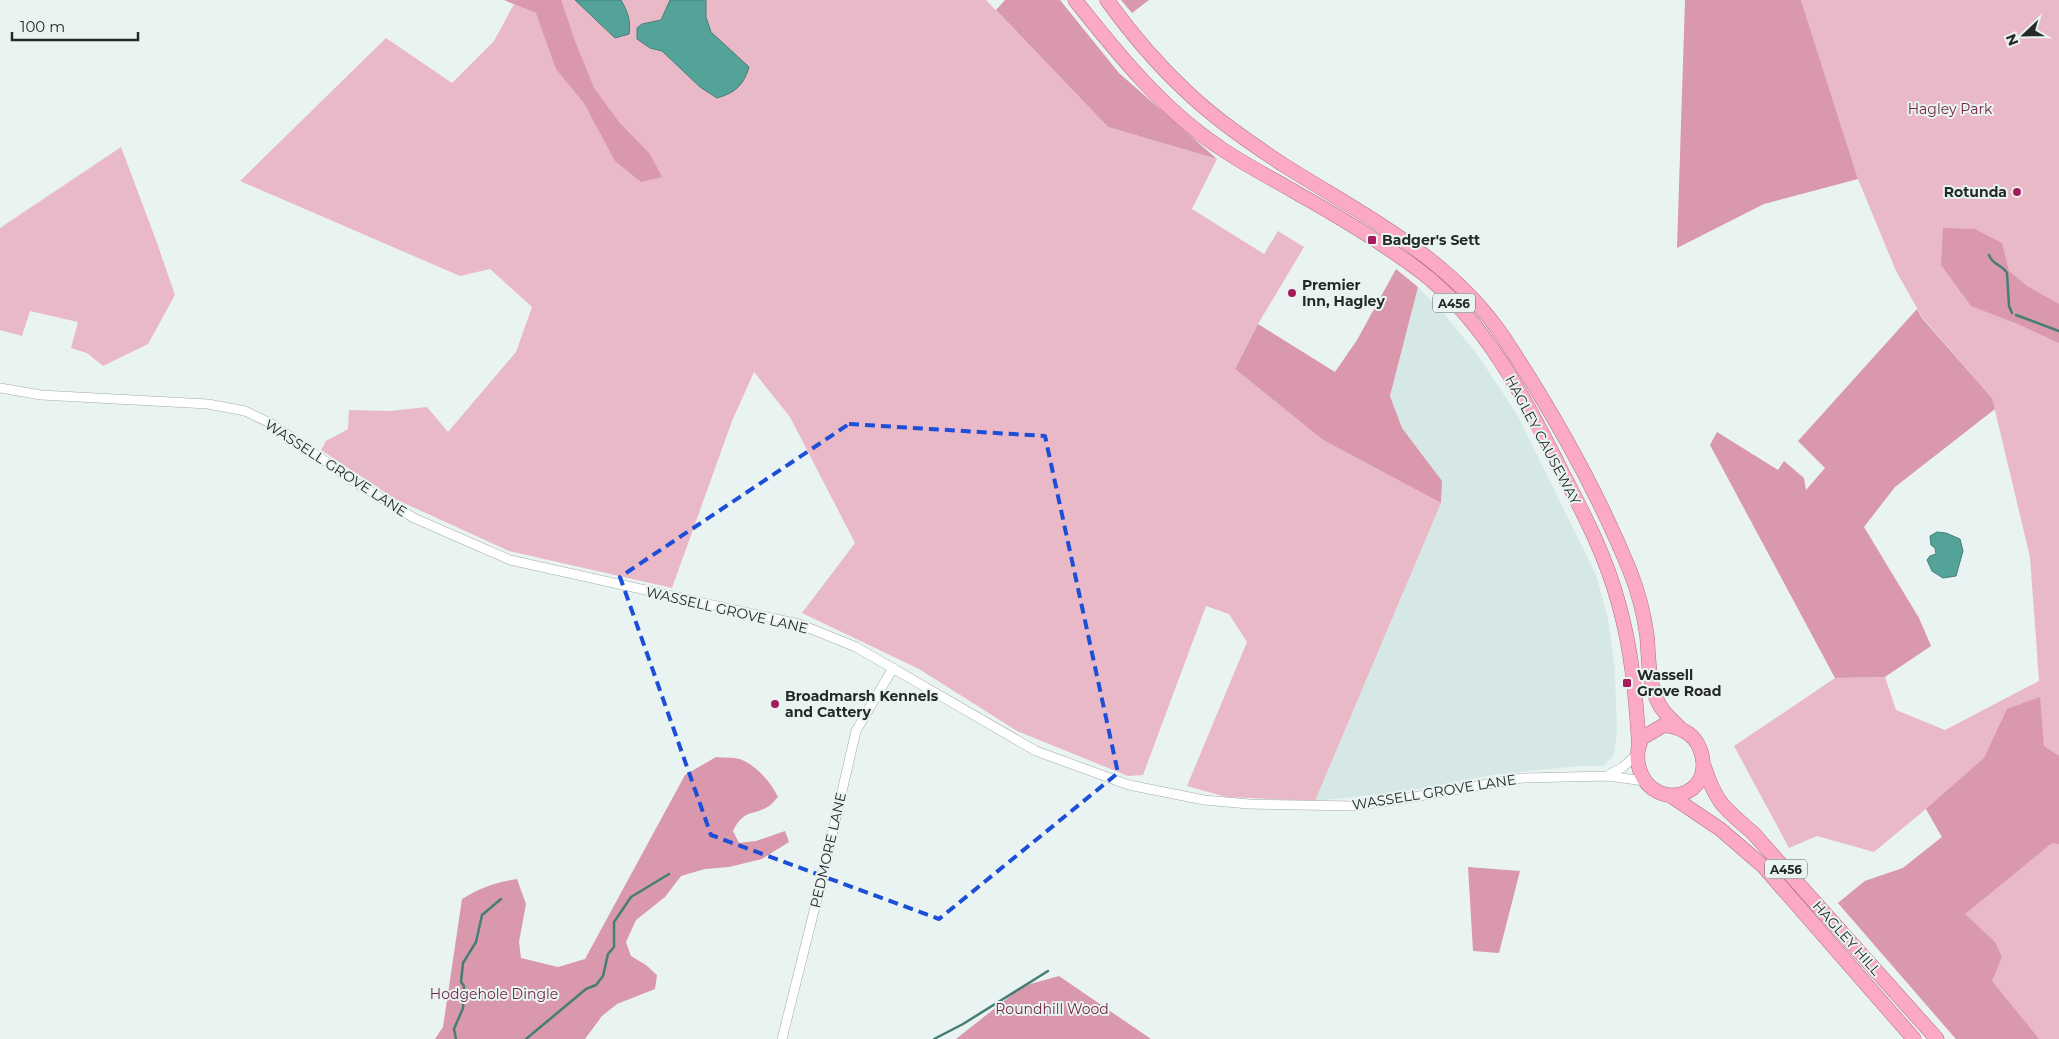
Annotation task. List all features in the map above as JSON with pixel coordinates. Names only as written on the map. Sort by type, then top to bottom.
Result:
[{"type":"highway","name":"HAGLEY CAUSEWAY","points":[[1075,0],[1123,58],[1178,115],[1219,147],[1329,210],[1379,241],[1422,272],[1446,294],[1488,345],[1520,391],[1573,493],[1610,574],[1627,636],[1635,689],[1637,751]]},
{"type":"highway","name":"HAGLEY CAUSEWAY","points":[[1106,0],[1153,57],[1186,92],[1281,163],[1388,228],[1431,260],[1481,308],[1502,335],[1533,383],[1564,437],[1610,528],[1638,594],[1646,632],[1650,675],[1654,691],[1659,705],[1680,728]]},
{"type":"highway","points":[[1664,725],[1680,728],[1688,733],[1698,744],[1704,766],[1699,782],[1685,794],[1671,796],[1658,792],[1644,781],[1637,751],[1642,738],[1657,728],[1664,725]]},
{"type":"highway","name":"HAGLEY HILL","points":[[1704,766],[1712,788],[1721,804],[1753,833],[1937,1039]]},
{"type":"highway","name":"HAGLEY HILL","points":[[1671,796],[1720,830],[1763,866],[1914,1039]]},
{"type":"street","name":"WASSELL GROVE LANE","points":[[0,388],[41,395],[208,404],[245,411],[272,424],[355,482],[414,518],[510,560],[799,624],[856,648],[1036,751],[1129,785],[1204,800],[1249,804],[1354,806],[1522,778],[1607,776],[1644,781]]},
{"type":"street","name":"PEDMORE LANE","points":[[782,1039],[856,731],[893,668]]},
{"type":"street","points":[[1607,776],[1623,767],[1637,751]]},
{"type":"highlighted area","points":[[849,424],[1045,436],[1118,773],[939,919],[711,835],[620,577]]},
{"type":"shaded area","points":[[575,0],[621,0],[630,25],[629,34],[615,38]]},
{"type":"shaded area","points":[[670,0],[706,0],[706,17],[711,32],[749,67],[744,79],[734,91],[717,98],[700,87],[662,51],[650,48],[637,39],[637,28],[642,24],[661,20]]},
{"type":"shaded area","points":[[1418,287],[1450,321],[1479,357],[1518,416],[1596,575],[1608,619],[1615,671],[1617,730],[1614,755],[1603,766],[1579,766],[1493,775],[1401,792],[1315,801],[1441,503],[1442,481],[1402,428],[1390,396]]},
{"type":"shaded area","points":[[1937,532],[1946,533],[1960,539],[1963,551],[1956,576],[1943,578],[1932,571],[1927,560],[1930,556],[1936,554],[1935,548],[1931,545],[1930,536]]},
{"type":"green space","points":[[504,0],[561,0],[594,88],[619,122],[650,154],[662,177],[641,182],[615,161],[584,103],[556,69],[536,13]]},
{"type":"green space","points":[[546,0],[986,0],[1108,127],[1217,159],[1192,209],[1264,254],[1278,231],[1304,247],[1258,324],[1235,369],[1323,440],[1441,503],[1315,801],[1226,797],[1187,786],[1247,642],[1229,614],[1206,606],[1143,775],[1128,776],[1017,731],[919,669],[802,613],[855,543],[790,417],[754,372],[732,421],[672,588],[509,551],[395,499],[321,450],[326,441],[348,429],[349,410],[390,411],[427,407],[448,432],[516,352],[532,307],[490,269],[460,276],[240,181],[386,38],[452,83],[494,41],[514,4],[536,13]]},
{"type":"green space","points":[[1005,0],[1060,0],[1119,73],[1217,159],[1108,127],[996,10]]},
{"type":"green space","points":[[1121,0],[1149,0],[1132,13]]},
{"type":"green space","points":[[1685,0],[1801,0],[1858,179],[1764,204],[1677,248]]},
{"type":"green space","name":"Hagley Park","points":[[1801,0],[2059,0],[2059,1039],[1956,1039],[1838,903],[1865,881],[1903,868],[1942,837],[1926,809],[1874,852],[1817,836],[1789,848],[1734,746],[1835,678],[1885,677],[1896,710],[1945,730],[2039,681],[2030,557],[1992,398],[1922,317],[1896,271],[1858,179]]},
{"type":"green space","points":[[121,147],[175,295],[148,344],[103,366],[87,353],[71,348],[78,322],[30,311],[22,336],[0,330],[0,228]]},
{"type":"green space","points":[[1943,228],[1975,229],[2002,243],[2009,271],[2027,286],[2059,304],[2059,343],[2018,324],[1971,306],[1941,265]]},
{"type":"green space","points":[[1396,269],[1418,287],[1390,396],[1402,428],[1442,481],[1441,503],[1323,440],[1235,369],[1258,324],[1335,372],[1357,340]]},
{"type":"green space","points":[[1917,309],[1922,318],[1992,398],[1995,409],[1895,487],[1864,527],[1919,618],[1931,646],[1885,677],[1835,678],[1710,445],[1717,432],[1778,470],[1784,461],[1804,478],[1806,490],[1825,468],[1798,441]]},
{"type":"green space","points":[[2040,697],[2044,746],[2059,756],[2059,844],[2052,843],[1965,914],[1995,942],[2002,957],[1992,981],[2039,1039],[1956,1039],[1838,903],[1865,881],[1903,868],[1942,837],[1926,809],[1984,758],[2007,709]]},
{"type":"green space","name":"Hodgehole Dingle","points":[[716,757],[740,759],[746,762],[767,780],[778,797],[769,806],[741,819],[733,831],[739,843],[756,841],[785,831],[789,842],[762,859],[729,867],[705,869],[681,876],[665,897],[636,920],[626,942],[631,956],[646,965],[657,975],[655,989],[617,1004],[602,1016],[585,1039],[435,1039],[443,1027],[462,899],[488,886],[517,879],[526,904],[519,942],[521,958],[558,967],[585,959],[685,775]]},
{"type":"green space","points":[[1468,867],[1520,871],[1499,953],[1473,951]]},
{"type":"green space","name":"Roundhill Wood","points":[[1059,976],[1151,1039],[956,1039],[1023,986]]},
{"type":"waterway","points":[[1989,255],[2007,273],[2009,306],[2012,313]]},
{"type":"waterway","points":[[2016,315],[2059,331]]},
{"type":"waterway","points":[[526,1039],[586,989],[596,985],[603,976],[608,954],[614,947],[614,922],[631,897],[669,874]]},
{"type":"waterway","points":[[456,1039],[454,1029],[463,1008],[464,986],[461,982],[463,963],[476,942],[482,915],[501,899]]},
{"type":"waterway","points":[[934,1039],[963,1024],[1048,971]]},
{"type":"place","name":"Rotunda","points":[[2017,192]]},
{"type":"place","name":"Badger's Sett","points":[[1372,240]]},
{"type":"place","name":"Premier Inn, Hagley","points":[[1292,293]]},
{"type":"place","name":"Wassell Grove Road","points":[[1627,683]]},
{"type":"place","name":"Broadmarsh Kennels and Cattery","points":[[775,704]]}]
